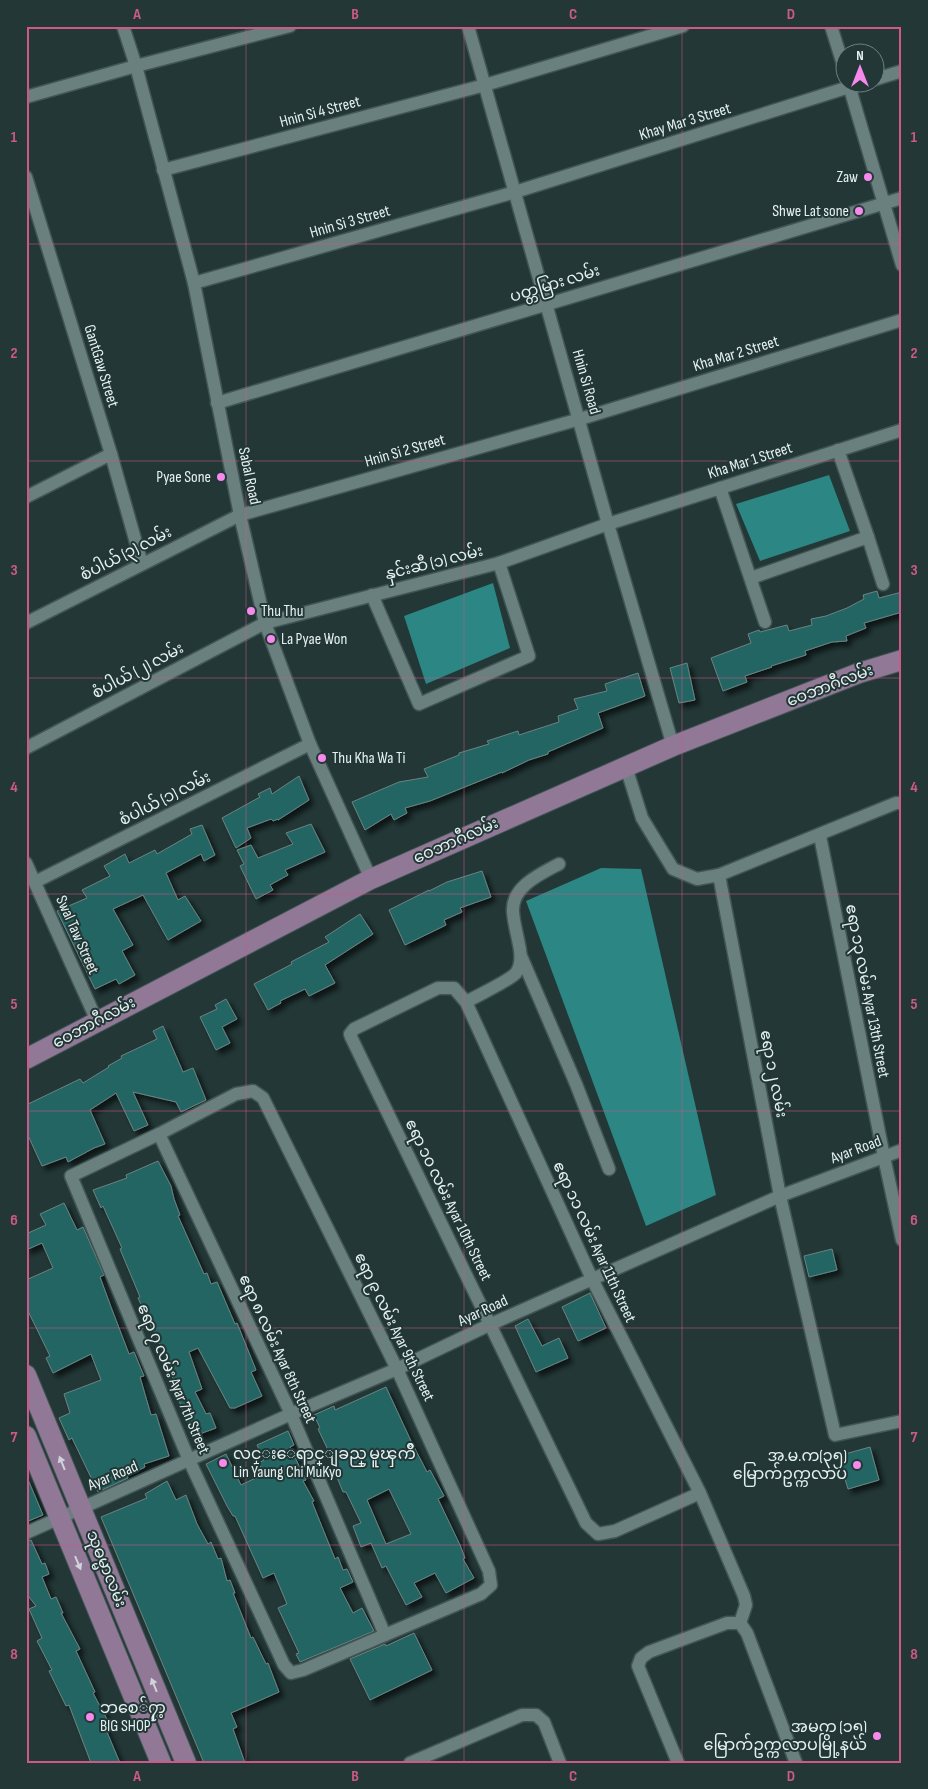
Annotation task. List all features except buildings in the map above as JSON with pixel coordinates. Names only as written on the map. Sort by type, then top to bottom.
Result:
[{"type":"main road","name":"ဝေဘာဂီလမ်း","points":[[26,1058],[371,879],[673,746],[860,673],[902,660]]},
{"type":"main road","name":"သုဓမ္မာလမ်း","points":[[26,1375],[186,1763]]},
{"type":"main road","name":"သုဓမ္မာလမ်း","points":[[26,1436],[161,1763]]},
{"type":"street","name":"Sabal Road","points":[[123,26],[136,66],[194,283],[240,515],[264,623],[310,744],[371,879]]},
{"type":"street","points":[[26,97],[290,26]]},
{"type":"street","name":"Hnin Si Road","points":[[468,26],[608,524],[673,746]]},
{"type":"street","name":"Hnin Si 4 Street","points":[[163,170],[485,85],[683,26]]},
{"type":"street","points":[[832,26],[837,42]]},
{"type":"street","points":[[886,76],[902,71]]},
{"type":"street","name":"Khay Mar 3 Street","points":[[515,192],[836,89]]},
{"type":"street","points":[[851,92],[902,265]]},
{"type":"street","name":"GantGaw Street","points":[[26,177],[111,454],[142,564]]},
{"type":"street","name":"Hnin Si 3 Street","points":[[194,283],[515,192]]},
{"type":"street","name":"ပတ္တမြား လမ်း","points":[[217,403],[902,198]]},
{"type":"street","name":"Kha Mar 2 Street","points":[[580,419],[902,320]]},
{"type":"street","name":"Hnin Si 2 Street","points":[[240,515],[580,419]]},
{"type":"street","name":"Kha Mar 1 Street","points":[[608,524],[902,430]]},
{"type":"street","points":[[838,450],[883,584]]},
{"type":"street","points":[[26,497],[111,454]]},
{"type":"street","points":[[720,488],[765,622]]},
{"type":"street","name":"စံပါယ် (၃) လမ်း","points":[[26,622],[240,515]]},
{"type":"street","name":"နှင်းဆီ (၁) လမ်း","points":[[264,623],[499,562],[608,524]]},
{"type":"street","points":[[751,578],[868,537]]},
{"type":"street","points":[[372,595],[419,704],[528,656],[499,562]]},
{"type":"street","name":"စံပါယ် (၂) လမ်း","points":[[26,748],[264,623]]},
{"type":"street","name":"စံပါယ် (၁) လမ်း","points":[[35,882],[310,744]]},
{"type":"street","points":[[626,768],[642,818],[673,869],[697,879],[719,875],[902,803]]},
{"type":"street","name":"ဧရာ ၁၃ လမ်း Ayar 13th Street","points":[[820,836],[902,1240]]},
{"type":"street","name":"Swal Taw Street","points":[[26,863],[97,1021]]},
{"type":"street","points":[[559,864],[534,878],[520,891],[515,898],[513,914],[521,956],[576,1084],[609,1169]]},
{"type":"street","name":"ဧရာ ၁၂ လမ်း","points":[[719,875],[780,1196],[835,1435],[902,1421]]},
{"type":"street","points":[[466,1002],[510,979],[520,967],[521,956]]},
{"type":"street","name":"ဧရာ ၁၀ လမ်း Ayar 10th Street","points":[[466,1002],[454,988],[438,988],[354,1029],[350,1034],[586,1523],[598,1534],[615,1531],[700,1493]]},
{"type":"street","name":"ဧရာ ၁၁ လမ်း Ayar 11th Street","points":[[466,1002],[592,1279],[700,1493],[744,1596],[746,1604],[740,1623]]},
{"type":"street","name":"ဧရာ ၉ လမ်း Ayar 9th Street","points":[[158,1134],[236,1094],[253,1091],[263,1098],[397,1369],[489,1572],[491,1585],[481,1594],[385,1635]]},
{"type":"street","name":"ဧရာ ၇ လမ်း Ayar 7th Street","points":[[158,1134],[71,1176],[189,1460],[284,1665],[292,1673],[385,1635]]},
{"type":"street","name":"ဧရာ ၈ လမ်း Ayar 8th Street","points":[[158,1134],[291,1414],[385,1635]]},
{"type":"street","name":"Ayar Road","points":[[26,1533],[291,1414],[397,1369],[491,1324],[780,1196],[902,1150]]},
{"type":"street","points":[[678,1763],[638,1666],[641,1658],[649,1652],[726,1623],[740,1623],[747,1633],[796,1763]]},
{"type":"street","points":[[410,1763],[437,1758],[522,1715],[536,1715],[544,1722],[560,1763]]},
{"type":"water","points":[[829,475],[850,531],[760,561],[736,504]]},
{"type":"water","points":[[493,583],[510,648],[426,684],[404,616]]},
{"type":"water","points":[[601,868],[641,869],[716,1195],[646,1226],[526,901]]},
{"type":"place","name":"Zaw","points":[[868,177]]},
{"type":"place","name":"Shwe Lat sone","points":[[859,211]]},
{"type":"place","name":"Pyae Sone","points":[[221,477]]},
{"type":"place","name":"Thu Thu","points":[[251,611]]},
{"type":"place","name":"La Pyae Won","points":[[271,639]]},
{"type":"place","name":"Thu Kha Wa Ti","points":[[322,758]]},
{"type":"place","name":"လင္းေရာင္ျခည္ မူၾကိဳ Lin Yaung Chi MuKyo","points":[[223,1463]]},
{"type":"place","name":"အ.မ.က(၃၅) မြောက်ဥက္ကလာပ","points":[[857,1465]]},
{"type":"place","name":"ဘစေ်၇ှာ့ BIG SHOP","points":[[90,1717]]},
{"type":"place","name":"အမက (၁၅) မြောက်ဥက္ကလာပမြို့နယ်","points":[[877,1736]]}]
